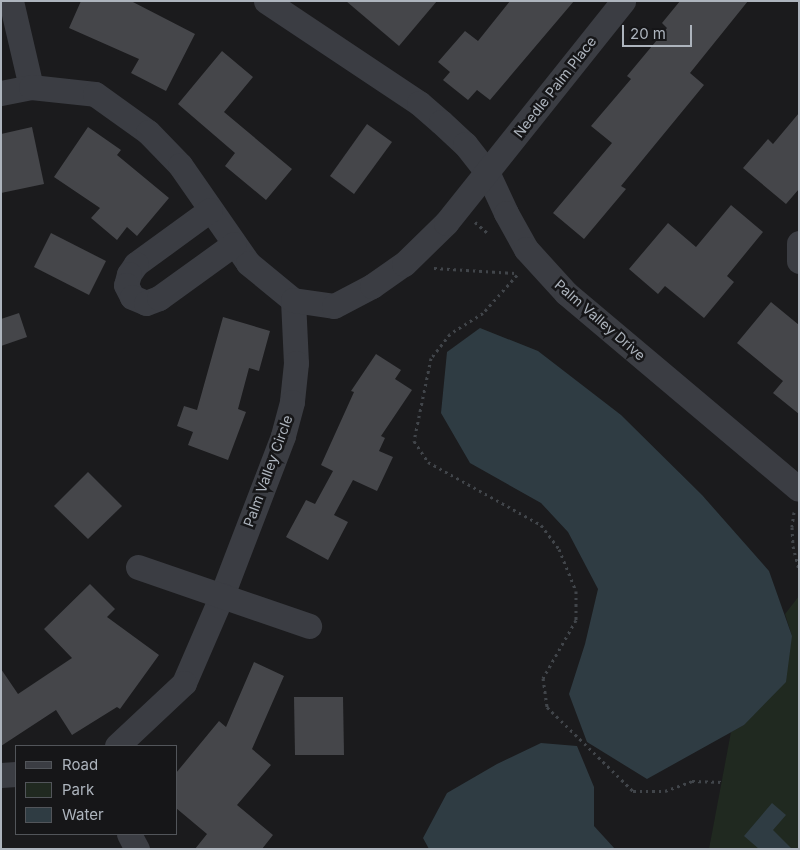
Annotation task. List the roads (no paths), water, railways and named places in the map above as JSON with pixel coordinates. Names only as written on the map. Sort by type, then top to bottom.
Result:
[{"type":"street","points":[[11,1],[31,87]]},
{"type":"street","name":"Palm Valley Drive","points":[[266,1],[419,103],[465,144],[487,172],[506,213],[526,249],[566,293],[795,499]]},
{"type":"street","name":"Needle Palm Place","points":[[293,300],[334,306],[372,286],[404,264],[446,223],[623,1]]},
{"type":"street","points":[[1,93],[31,87],[95,94],[148,132],[180,165],[248,263],[293,300]]},
{"type":"street","points":[[210,210],[136,264],[129,274],[126,285],[132,297],[146,304],[159,298],[234,244]]},
{"type":"street","points":[[799,243],[799,261]]},
{"type":"street","name":"Palm Valley Circle","points":[[118,745],[184,683],[222,595],[282,436],[292,402],[296,363],[293,300]]},
{"type":"street","points":[[138,567],[309,626]]},
{"type":"street","points":[[1,775],[15,774]]},
{"type":"street","points":[[130,835],[137,849]]},
{"type":"water","points":[[480,328],[538,351],[621,415],[702,495],[769,571],[792,636],[786,682],[744,725],[647,779],[587,742],[569,694],[585,644],[598,589],[568,532],[541,503],[470,463],[441,413],[447,352]]},
{"type":"water","points":[[541,743],[577,746],[594,787],[594,826],[615,849],[429,849],[423,838],[447,793],[497,764]]},
{"type":"water","points":[[772,803],[786,815],[773,830],[792,849],[759,849],[744,836]]}]
